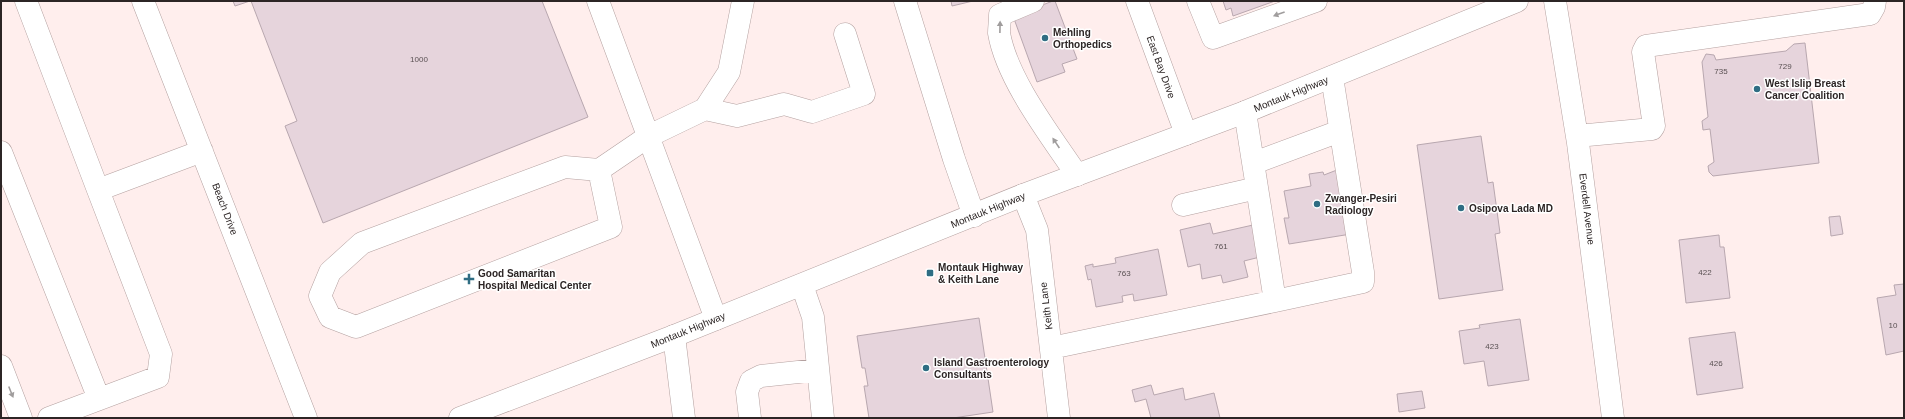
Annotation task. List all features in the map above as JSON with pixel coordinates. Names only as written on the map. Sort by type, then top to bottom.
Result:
[{"type":"street","points":[[26,1],[161,354],[158,377],[49,418]]},
{"type":"street","name":"Beach Drive","points":[[143,1],[306,418]]},
{"type":"street","points":[[598,1],[716,319]]},
{"type":"street","points":[[599,170],[611,227],[356,327],[330,317],[320,296],[330,272],[362,244],[566,167],[599,170],[649,136],[705,110],[729,72],[743,1]]},
{"type":"street","points":[[905,1],[954,159],[974,216]]},
{"type":"street","points":[[1033,1],[1000,15],[999,32],[1007,64],[1020,87],[1078,175]]},
{"type":"street","name":"East Bay Drive","points":[[1137,1],[1186,134]]},
{"type":"street","points":[[1198,1],[1212,38],[1316,1]]},
{"type":"street","name":"Montauk Highway","points":[[460,418],[674,336],[1023,195],[1244,112],[1332,77],[1492,6],[1517,1]]},
{"type":"street","name":"Everdell Avenue","points":[[1555,1],[1577,136],[1613,418]]},
{"type":"street","points":[[1577,136],[1652,129],[1654,126],[1643,52],[1646,46],[1870,14],[1874,7],[1875,1]]},
{"type":"street","points":[[705,110],[737,116],[784,104],[812,112],[864,94],[845,34]]},
{"type":"street","points":[[1051,348],[1363,282],[1363,272],[1332,77]]},
{"type":"street","points":[[1244,112],[1254,163],[1275,301]]},
{"type":"street","points":[[1254,163],[1340,130]]},
{"type":"street","points":[[98,190],[202,151]]},
{"type":"street","points":[[1,152],[99,399]]},
{"type":"street","points":[[1183,204],[1257,188]]},
{"type":"street","name":"Keith Lane","points":[[1023,195],[1036,230],[1059,418]]},
{"type":"street","points":[[802,285],[813,317],[817,370],[823,418]]},
{"type":"street","points":[[674,336],[684,418]]},
{"type":"street","points":[[1,366],[21,418]]},
{"type":"street","points":[[750,418],[747,392],[751,381],[761,376],[817,370]]},
{"type":"building","points":[[233,1],[250,1],[235,6]]},
{"type":"building","points":[[251,1],[542,1],[588,117],[323,223],[285,126],[297,121]]},
{"type":"building","points":[[951,1],[973,1],[952,6]]},
{"type":"building","name":"Mehling Orthopedics","points":[[1055,1],[1077,59],[1062,64],[1065,72],[1037,82],[1013,16]]},
{"type":"building","points":[[1223,1],[1275,1],[1233,16],[1231,8],[1226,10]]},
{"type":"building","name":"West Islip Breast Cancer Coalition","points":[[1805,43],[1819,163],[1713,176],[1709,172],[1708,166],[1714,162],[1710,129],[1703,130],[1702,121],[1708,117],[1702,62],[1706,54],[1714,55],[1716,60],[1786,51],[1794,44]]},
{"type":"building","name":"Osipova Lada MD","points":[[1481,136],[1488,183],[1493,182],[1500,233],[1495,234],[1503,290],[1439,299],[1417,145]]},
{"type":"building","name":"Zwanger-Pesiri Radiology","points":[[1342,168],[1351,234],[1289,244],[1284,218],[1289,218],[1284,191],[1311,186],[1309,174],[1323,172],[1324,175]]},
{"type":"building","points":[[1840,216],[1843,234],[1831,236],[1829,217]]},
{"type":"building","points":[[1210,223],[1213,234],[1253,225],[1260,257],[1244,261],[1248,277],[1223,283],[1221,275],[1202,279],[1200,264],[1188,267],[1180,230]]},
{"type":"building","points":[[1719,235],[1720,247],[1724,247],[1730,298],[1686,303],[1679,240]]},
{"type":"building","points":[[1158,249],[1167,295],[1134,301],[1133,294],[1122,296],[1123,302],[1096,307],[1091,279],[1088,280],[1085,266],[1093,264],[1093,267],[1116,263],[1115,258]]},
{"type":"building","points":[[1904,284],[1904,351],[1886,355],[1877,298],[1896,295],[1894,285]]},
{"type":"building","name":"Island Gastroenterology Consultants","points":[[979,318],[993,412],[953,418],[869,418],[864,386],[868,386],[865,368],[862,368],[857,336]]},
{"type":"building","points":[[1520,319],[1529,380],[1488,386],[1484,361],[1464,364],[1459,331],[1480,328],[1479,325]]},
{"type":"building","points":[[1735,332],[1743,388],[1697,395],[1689,338]]},
{"type":"building","points":[[1151,385],[1154,395],[1183,388],[1185,400],[1214,393],[1220,418],[1151,418],[1146,399],[1135,402],[1132,390]]},
{"type":"building","points":[[1422,391],[1425,408],[1399,412],[1397,394]]},
{"type":"place","name":"Mehling Orthopedics","points":[[1045,38]]},
{"type":"place","name":"West Islip Breast Cancer Coalition","points":[[1757,89]]},
{"type":"place","name":"Zwanger-Pesiri Radiology","points":[[1317,204]]},
{"type":"place","name":"Osipova Lada MD","points":[[1461,208]]},
{"type":"place","name":"Montauk Highway & Keith Lane","points":[[930,273]]},
{"type":"place","name":"Good Samaritan Hospital Medical Center","points":[[469,279]]},
{"type":"place","name":"Island Gastroenterology Consultants","points":[[926,368]]}]
